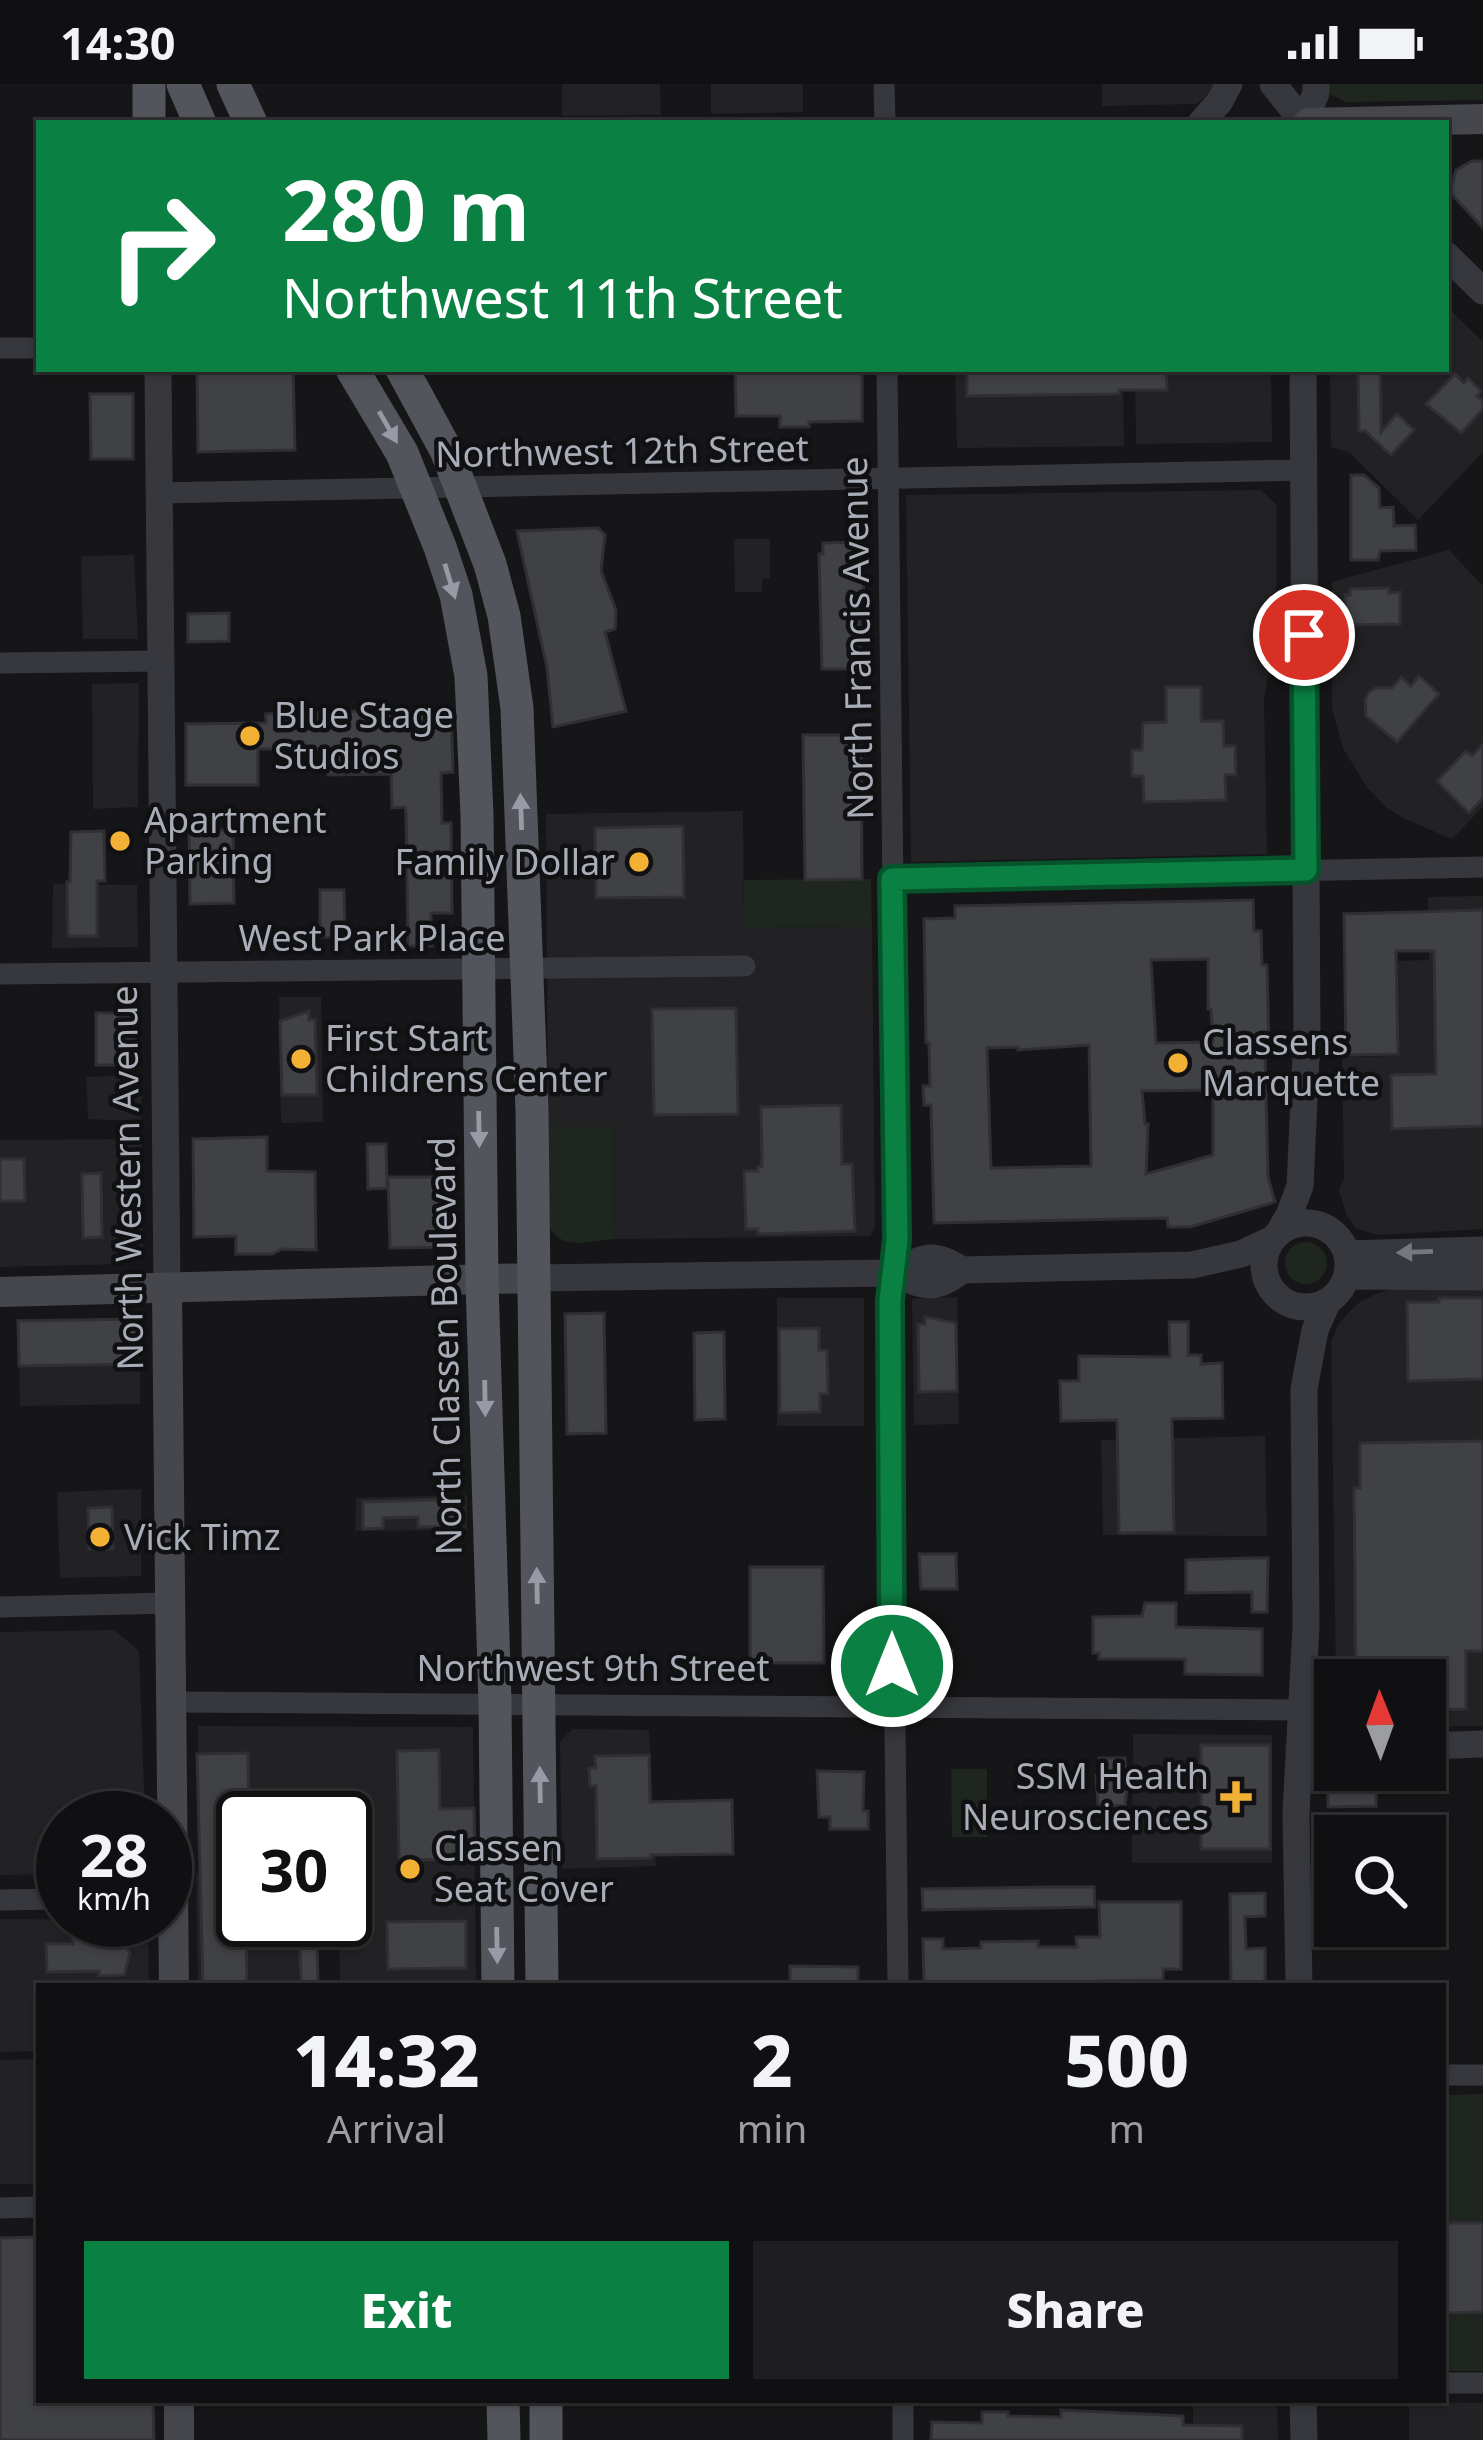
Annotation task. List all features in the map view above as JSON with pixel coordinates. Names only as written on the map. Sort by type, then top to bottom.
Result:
[{"type":"main road","points":[[148,120],[149,84]]},
{"type":"main road","points":[[183,84],[199,120]]},
{"type":"main road","points":[[233,84],[249,120]]},
{"type":"main road","points":[[1300,109],[1388,120]]},
{"type":"main road","points":[[1449,120],[1483,119]]},
{"type":"main road","name":"North Classen Boulevard","points":[[354,372],[392,435],[417,489],[456,596],[471,676],[498,1983]]},
{"type":"main road","points":[[404,372],[463,488],[490,564],[504,616],[519,747],[532,1111],[542,1983]]},
{"type":"main road","points":[[0,1292],[533,1278]]},
{"type":"main road","name":"North Western Avenue","points":[[167,1289],[170,1791]]},
{"type":"main road","name":"North Western Avenue","points":[[172,1947],[174,1983]]},
{"type":"main road","points":[[179,2403],[179,2440]]},
{"type":"main road","points":[[503,2403],[504,2440]]},
{"type":"main road","points":[[546,2403],[546,2440]]},
{"type":"street","points":[[884,84],[885,120]]},
{"type":"street","points":[[1204,120],[1228,84]]},
{"type":"street","points":[[1274,84],[1300,109],[1316,94],[1316,84]]},
{"type":"street","points":[[1449,258],[1483,291]]},
{"type":"street","points":[[0,349],[36,348]]},
{"type":"street","name":"North Western Avenue","points":[[158,372],[167,1289]]},
{"type":"street","name":"North Francis Avenue","points":[[887,372],[897,1237],[890,1300],[898,1983]]},
{"type":"street","points":[[1299,1983],[1296,1814],[1306,1626],[1304,1389],[1292,1319],[1264,1262],[1300,1186],[1306,1034],[1303,372]]},
{"type":"street","name":"Northwest 12th Street","points":[[159,493],[1303,470]]},
{"type":"street","points":[[0,663],[161,661]]},
{"type":"street","points":[[892,879],[1483,867]]},
{"type":"street","name":"West Park Place","points":[[0,974],[745,966]]},
{"type":"street","points":[[1304,1389],[1315,1330],[1327,1303],[1340,1291],[1342,1254],[1316,1186],[1306,1034]]},
{"type":"street","points":[[533,1278],[893,1273],[924,1258],[943,1258],[962,1270],[1192,1265],[1241,1254],[1290,1226],[1306,1223],[1342,1254],[1483,1277]]},
{"type":"street","points":[[1342,1254],[1483,1250]]},
{"type":"street","points":[[1192,1265],[1250,1277],[1302,1308],[1327,1303]]},
{"type":"street","points":[[0,1607],[171,1603]]},
{"type":"street","name":"Northwest 9th Street","points":[[171,1702],[1302,1710]]},
{"type":"street","points":[[1446,1745],[1483,1744]]},
{"type":"street","points":[[1299,1749],[1314,1749]]},
{"type":"street","points":[[0,1900],[36,1899]]},
{"type":"street","points":[[1446,2075],[1483,2074]]},
{"type":"street","points":[[0,2208],[36,2206]]},
{"type":"street","points":[[1446,2383],[1483,2383]]},
{"type":"street","points":[[903,2403],[903,2440]]},
{"type":"street","points":[[1303,2403],[1304,2440]]},
{"type":"shaded area","points":[[562,84],[660,84],[661,115],[562,116]]},
{"type":"shaded area","points":[[711,84],[803,84],[803,112],[711,114]]},
{"type":"shaded area","points":[[1102,84],[1222,84],[1196,104],[1102,106]]},
{"type":"shaded area","points":[[1325,84],[1483,84],[1483,100],[1345,102],[1330,94]]},
{"type":"shaded area","points":[[1449,309],[1483,342],[1483,452],[1418,520],[1349,452],[1331,447],[1330,372],[1449,372]]},
{"type":"shaded area","points":[[955,372],[1123,372],[1124,446],[957,448]]},
{"type":"shaded area","points":[[1135,372],[1271,372],[1272,442],[1136,444]]},
{"type":"shaded area","points":[[1261,490],[1277,505],[1276,627],[1264,699],[1267,854],[911,862],[906,495]]},
{"type":"shaded area","points":[[734,539],[770,539],[770,578],[762,579],[762,592],[735,592]]},
{"type":"shaded area","points":[[1449,550],[1483,586],[1483,807],[1452,839],[1405,819],[1366,786],[1343,748],[1332,708],[1332,582]]},
{"type":"shaded area","points":[[134,555],[138,639],[83,639],[81,556]]},
{"type":"shaded area","points":[[139,683],[138,807],[93,809],[92,684]]},
{"type":"shaded area","points":[[743,811],[744,928],[872,927],[875,1228],[870,1236],[614,1239],[613,1126],[548,1126],[546,814]]},
{"type":"shaded area","points":[[871,879],[872,927],[744,928],[744,880]]},
{"type":"shaded area","points":[[53,884],[137,885],[138,947],[52,948]]},
{"type":"shaded area","points":[[1483,896],[1483,1229],[1376,1235],[1356,1228],[1339,1190],[1344,1179],[1342,1057],[1399,1056],[1398,961],[1429,960],[1428,897]]},
{"type":"shaded area","name":"First Start Childrens Center","points":[[279,997],[321,997],[323,1122],[281,1123]]},
{"type":"shaded area","points":[[142,1075],[141,1121],[88,1119],[86,1077]]},
{"type":"shaded area","points":[[548,1126],[613,1126],[614,1239],[574,1243],[551,1230],[546,1220]]},
{"type":"shaded area","points":[[142,1139],[143,1252],[123,1264],[0,1267],[0,1140]]},
{"type":"shaded area","points":[[1306,1242],[1321,1248],[1327,1263],[1321,1278],[1306,1284],[1291,1278],[1285,1263],[1291,1248]]},
{"type":"shaded area","points":[[1483,1286],[1483,1726],[1446,1726],[1446,1659],[1336,1659],[1331,1343],[1338,1325],[1361,1301],[1406,1287]]},
{"type":"shaded area","points":[[957,1297],[959,1424],[914,1425],[912,1299]]},
{"type":"shaded area","points":[[777,1298],[864,1298],[864,1426],[777,1426]]},
{"type":"shaded area","points":[[141,1318],[140,1404],[20,1406],[18,1319]]},
{"type":"shaded area","points":[[1265,1436],[1267,1536],[1103,1535],[1101,1440]]},
{"type":"shaded area","name":"Vick Timz","points":[[141,1489],[141,1576],[60,1578],[57,1492]]},
{"type":"shaded area","points":[[467,1495],[467,1530],[355,1531],[356,1498]]},
{"type":"shaded area","points":[[114,1630],[139,1651],[144,1791],[36,1791],[36,1874],[0,1875],[0,1632]]},
{"type":"shaded area","name":"Classen Seat Cover","points":[[198,1726],[473,1727],[476,1983],[340,1983],[339,1947],[372,1947],[372,1791],[216,1791],[216,1854],[199,1854]]},
{"type":"shaded area","points":[[572,1729],[649,1730],[656,1866],[562,1869],[560,1742]]},
{"type":"shaded area","points":[[1133,1734],[1272,1735],[1272,1863],[1132,1863]]},
{"type":"shaded area","points":[[951,1769],[987,1769],[987,1837],[952,1837]]},
{"type":"shaded area","points":[[196,1873],[216,1873],[216,1947],[299,1947],[299,1983],[198,1983]]},
{"type":"shaded area","points":[[0,1919],[36,1919],[36,1947],[148,1947],[149,1983],[36,1983],[36,2051],[0,2052]]},
{"type":"shaded area","points":[[36,2059],[36,2184],[0,2184],[0,2060]]},
{"type":"shaded area","points":[[1483,2094],[1483,2371],[1446,2371],[1446,2095]]},
{"type":"shaded area","points":[[1193,2403],[1277,2403],[1278,2440],[1193,2440]]},
{"type":"shaded area","points":[[1409,2403],[1483,2403],[1483,2440],[1409,2440]]},
{"type":"building","points":[[1483,161],[1483,228],[1451,190],[1456,170]]},
{"type":"building","points":[[197,372],[293,372],[295,450],[198,452]]},
{"type":"building","points":[[735,372],[862,372],[862,421],[780,427],[780,416],[736,416]]},
{"type":"building","points":[[967,372],[1166,372],[1167,390],[967,396]]},
{"type":"building","points":[[1358,372],[1380,372],[1381,432],[1397,414],[1414,430],[1391,455],[1359,431]]},
{"type":"building","points":[[1455,374],[1464,383],[1468,378],[1481,391],[1477,396],[1483,401],[1483,409],[1461,433],[1426,404]]},
{"type":"building","points":[[90,394],[133,394],[133,459],[91,459]]},
{"type":"building","points":[[1351,475],[1364,475],[1379,488],[1380,508],[1393,507],[1394,526],[1415,525],[1416,550],[1380,551],[1378,560],[1351,560]]},
{"type":"building","points":[[598,528],[605,535],[601,571],[616,610],[615,629],[605,632],[626,711],[553,727],[547,668],[517,531]]},
{"type":"building","points":[[860,542],[862,669],[822,669],[819,554],[823,554],[823,543]]},
{"type":"building","points":[[1389,588],[1389,593],[1400,592],[1400,624],[1346,625],[1345,595],[1350,595],[1350,589]]},
{"type":"building","points":[[229,613],[229,641],[188,642],[188,614]]},
{"type":"building","points":[[1419,676],[1439,694],[1397,742],[1366,716],[1365,700],[1376,688],[1392,688],[1401,677],[1411,686]]},
{"type":"building","points":[[1166,687],[1201,687],[1201,721],[1223,721],[1224,746],[1235,746],[1236,775],[1225,775],[1226,800],[1144,802],[1143,776],[1132,776],[1132,750],[1142,750],[1143,723],[1166,722]]},
{"type":"building","points":[[451,708],[453,772],[441,773],[442,823],[451,823],[452,913],[431,913],[432,946],[408,946],[406,813],[405,807],[392,808],[391,774],[328,775],[328,749],[258,749],[258,785],[186,785],[186,724],[266,723],[266,714]]},
{"type":"building","points":[[803,735],[861,735],[862,879],[805,880]]},
{"type":"building","points":[[1483,744],[1483,798],[1469,813],[1437,781],[1466,751],[1472,756]]},
{"type":"building","name":"Family Dollar","points":[[683,826],[684,897],[596,898],[595,828]]},
{"type":"building","points":[[189,830],[233,830],[234,903],[190,904]]},
{"type":"building","points":[[104,831],[105,881],[97,881],[97,936],[68,936],[71,832]]},
{"type":"building","points":[[320,890],[344,890],[345,937],[320,937]]},
{"type":"building","name":"Classens Marquette","points":[[1253,900],[1254,931],[1261,931],[1262,965],[1267,965],[1268,1177],[1275,1202],[1190,1227],[1168,1227],[1167,1218],[934,1223],[931,1105],[924,1105],[923,1086],[930,1086],[924,919],[955,918],[955,906]],"holes":[[[1208,959],[1213,1042],[1156,1043],[1151,960]],[[1089,1045],[1091,1166],[991,1168],[987,1048]],[[1213,1090],[1213,1155],[1146,1174],[1148,1124],[1142,1091]]]},
{"type":"building","points":[[1483,910],[1483,1126],[1392,1129],[1391,1075],[1436,1074],[1434,951],[1396,951],[1398,1054],[1346,1055],[1344,914]]},
{"type":"building","points":[[736,1008],[738,1114],[654,1115],[652,1009]]},
{"type":"building","points":[[309,1011],[309,1020],[315,1019],[317,1095],[282,1095],[280,1021]]},
{"type":"building","points":[[96,1013],[135,1013],[135,1065],[96,1065]]},
{"type":"building","points":[[841,1105],[842,1164],[852,1164],[855,1231],[758,1234],[758,1229],[746,1229],[744,1171],[758,1171],[762,1166],[761,1107]]},
{"type":"building","points":[[267,1137],[267,1171],[315,1172],[316,1250],[236,1254],[236,1236],[194,1237],[193,1139]]},
{"type":"building","points":[[367,1144],[386,1144],[387,1188],[368,1189]]},
{"type":"building","points":[[0,1159],[24,1159],[25,1201],[0,1201]]},
{"type":"building","points":[[101,1173],[102,1237],[83,1238],[82,1174]]},
{"type":"building","points":[[388,1177],[453,1177],[450,1247],[390,1248]]},
{"type":"building","points":[[1439,1298],[1483,1298],[1483,1379],[1408,1381],[1407,1302],[1439,1302]]},
{"type":"building","points":[[604,1313],[606,1433],[567,1434],[565,1314]]},
{"type":"building","points":[[925,1317],[956,1323],[957,1391],[919,1392],[918,1324],[925,1324]]},
{"type":"building","points":[[136,1319],[136,1364],[19,1366],[18,1321]]},
{"type":"building","points":[[1169,1322],[1188,1322],[1188,1355],[1201,1355],[1201,1364],[1222,1363],[1223,1418],[1172,1419],[1174,1532],[1119,1533],[1117,1420],[1061,1421],[1060,1381],[1079,1381],[1079,1356],[1170,1357]]},
{"type":"building","points":[[819,1328],[819,1350],[827,1350],[828,1394],[820,1394],[820,1412],[780,1413],[779,1329]]},
{"type":"building","points":[[724,1332],[725,1419],[695,1420],[694,1333]]},
{"type":"building","points":[[1483,1441],[1483,1651],[1466,1651],[1466,1709],[1446,1709],[1446,1659],[1356,1659],[1354,1488],[1360,1488],[1360,1443]]},
{"type":"building","points":[[457,1499],[458,1526],[418,1527],[418,1517],[383,1518],[383,1528],[363,1529],[363,1502]]},
{"type":"building","points":[[112,1507],[113,1549],[89,1549],[88,1508]]},
{"type":"building","points":[[919,1554],[956,1554],[957,1589],[921,1589]]},
{"type":"building","points":[[1268,1558],[1267,1612],[1252,1612],[1252,1592],[1186,1593],[1186,1560]]},
{"type":"building","points":[[750,1567],[823,1567],[824,1663],[750,1663]]},
{"type":"building","points":[[1145,1603],[1176,1603],[1176,1627],[1262,1629],[1262,1675],[1185,1674],[1185,1659],[1099,1659],[1099,1653],[1093,1653],[1093,1617],[1142,1616]]},
{"type":"building","points":[[920,1650],[952,1650],[952,1668],[919,1668]]},
{"type":"building","points":[[1201,1745],[1270,1745],[1270,1849],[1201,1849]]},
{"type":"building","points":[[439,1750],[440,1809],[474,1808],[475,1859],[399,1860],[397,1751]]},
{"type":"building","points":[[248,1753],[249,1791],[216,1791],[216,1947],[246,1947],[247,1983],[203,1983],[197,1754]]},
{"type":"building","points":[[649,1755],[650,1802],[732,1800],[733,1854],[597,1859],[596,1786],[590,1786],[589,1768],[596,1768],[595,1756]]},
{"type":"building","points":[[1099,1758],[1125,1758],[1125,1806],[1098,1805]]},
{"type":"building","points":[[817,1771],[864,1772],[863,1811],[868,1811],[868,1829],[830,1829],[830,1817],[819,1817]]},
{"type":"building","points":[[1328,1791],[1376,1791],[1376,1806],[1328,1807]]},
{"type":"building","points":[[1094,1887],[1095,1907],[923,1910],[922,1889]]},
{"type":"building","points":[[1265,1893],[1265,1916],[1245,1917],[1246,1949],[1265,1948],[1265,1983],[1231,1983],[1230,1894]]},
{"type":"building","points":[[1099,1902],[1181,1902],[1181,1969],[1163,1969],[1163,1980],[924,1983],[923,1939],[943,1939],[943,1949],[981,1948],[981,1942],[1038,1941],[1038,1947],[1077,1947],[1076,1937],[1100,1937]]},
{"type":"building","points":[[466,1921],[466,1968],[388,1969],[387,1922]]},
{"type":"building","points":[[46,1947],[126,1947],[130,1953],[124,1975],[47,1972]]},
{"type":"building","points":[[300,1947],[317,1947],[318,1983],[301,1983]]},
{"type":"building","points":[[790,1966],[858,1967],[858,1983],[790,1983]]},
{"type":"building","points":[[1446,2223],[1483,2223],[1483,2312],[1446,2313]]},
{"type":"building","points":[[36,2237],[36,2403],[153,2403],[154,2440],[0,2440],[0,2238]]},
{"type":"building","points":[[1061,2410],[1183,2416],[1183,2425],[1242,2426],[1242,2440],[931,2440],[932,2422],[982,2423],[982,2412],[1061,2417]]},
{"type":"place","name":"Blue Stage Studios","points":[[250,736]]},
{"type":"place","name":"Apartment Parking","points":[[120,841]]},
{"type":"place","name":"Family Dollar","points":[[639,862]]},
{"type":"place","name":"First Start Childrens Center","points":[[301,1059]]},
{"type":"place","name":"Classens Marquette","points":[[1178,1063]]},
{"type":"place","name":"Vick Timz","points":[[100,1537]]},
{"type":"place","name":"SSM Health Neurosciences","points":[[1236,1797]]},
{"type":"place","name":"Classen Seat Cover","points":[[410,1869]]},
{"type":"route","points":[[892,1666],[890,1300],[897,1240],[892,879],[1306,870],[1304,635]]}]
